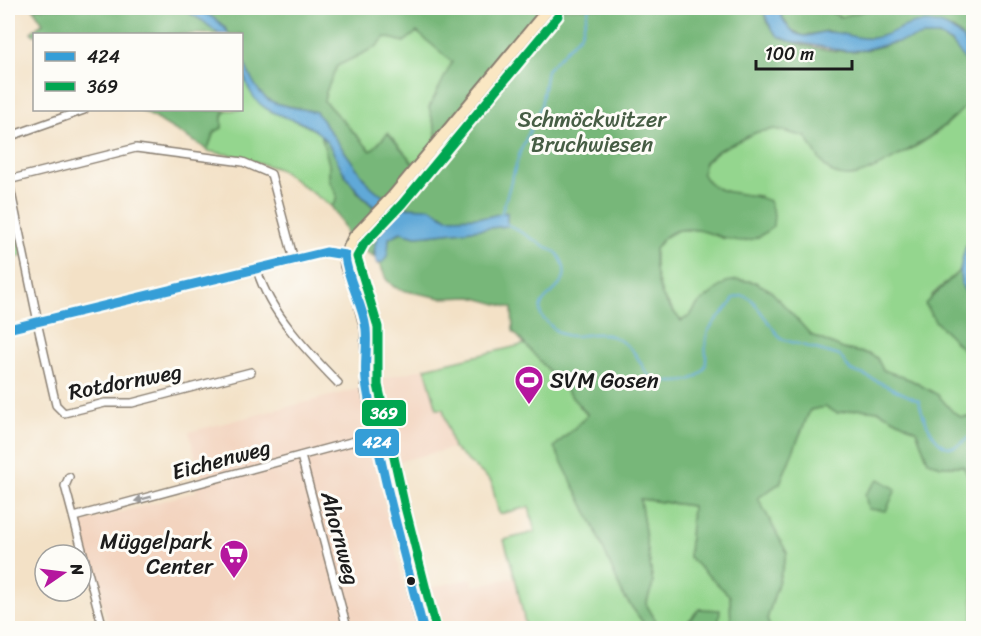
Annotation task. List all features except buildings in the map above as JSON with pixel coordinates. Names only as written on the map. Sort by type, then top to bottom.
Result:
[{"type":"main road","points":[[423,628],[392,506],[366,386],[366,329],[346,266],[345,255],[354,237],[393,196],[549,8]]},
{"type":"street","points":[[8,137],[81,111]]},
{"type":"street","points":[[38,322],[8,179],[136,148],[243,162],[271,174],[294,260]]},
{"type":"street","points":[[8,329],[326,252],[345,255]]},
{"type":"street","points":[[257,270],[265,289],[285,321],[314,358],[338,383]]},
{"type":"street","name":"Rotdornweg","points":[[38,322],[56,405],[64,412],[105,403],[132,402],[251,372]]},
{"type":"street","name":"Eichenweg","points":[[74,518],[377,435]]},
{"type":"street","name":"Ahornweg","points":[[301,456],[347,628]]},
{"type":"street","points":[[69,477],[65,486],[103,628]]},
{"type":"shaded area","points":[[425,368],[437,409],[443,408],[453,448],[376,467],[406,594],[472,578],[474,586],[515,577],[526,628],[109,628],[93,570],[93,543],[86,543],[80,523],[195,492],[200,476],[189,432],[370,386],[376,380]]},
{"type":"green space","points":[[33,8],[181,8],[218,33],[33,34],[31,32],[43,23]]},
{"type":"green space","name":"Schmöckwitzer Bruchwiesen","points":[[193,8],[762,8],[770,27],[779,35],[815,48],[854,51],[923,36],[932,35],[945,39],[962,54],[968,63],[974,87],[968,103],[941,128],[884,164],[856,175],[847,176],[829,170],[806,137],[775,129],[757,132],[719,150],[705,162],[702,173],[715,187],[723,191],[760,197],[769,201],[774,214],[773,226],[760,236],[737,241],[692,229],[672,232],[658,244],[654,261],[662,294],[681,321],[690,316],[697,305],[726,282],[738,280],[755,282],[770,290],[811,335],[843,349],[869,354],[877,358],[883,370],[911,380],[938,395],[952,411],[961,417],[973,417],[973,485],[963,466],[941,466],[928,461],[916,430],[879,411],[859,409],[837,413],[825,407],[810,410],[780,483],[758,498],[787,553],[767,619],[770,628],[731,628],[730,596],[689,557],[692,506],[640,499],[653,584],[646,604],[660,628],[647,628],[623,595],[592,522],[554,447],[588,415],[513,331],[512,308],[472,297],[441,298],[394,287],[386,279],[380,264],[389,238],[402,232],[415,236],[506,226],[507,213],[487,217],[447,218],[431,208],[396,207],[368,184],[316,112],[274,103],[262,95],[255,87],[243,60],[243,33],[228,33],[208,15]],"holes":[[[417,32],[452,62],[429,108],[436,131],[435,151],[419,170],[388,133],[371,151],[324,101],[337,66],[376,47],[385,37],[404,42]]]},
{"type":"green space","points":[[778,8],[822,8],[840,17],[876,8],[973,8],[973,54],[953,29],[893,33],[860,39],[827,31],[803,36],[790,29]]},
{"type":"green space","points":[[822,8],[876,8],[840,17]]},
{"type":"green space","points":[[417,32],[453,62],[429,107],[436,131],[435,151],[419,170],[371,151],[324,101],[337,66],[376,47],[385,37],[404,42]]},
{"type":"green space","points":[[243,74],[249,89],[267,107],[321,134],[329,164],[329,180],[337,195],[335,203],[331,206],[279,169],[231,155],[207,151],[214,132],[222,128],[222,116],[226,111],[243,111]]},
{"type":"green space","points":[[973,93],[973,233],[966,245],[960,270],[931,296],[953,340],[973,359],[973,417],[961,417],[952,411],[938,395],[911,380],[883,370],[877,358],[869,354],[843,349],[811,335],[770,290],[755,282],[742,280],[726,283],[697,305],[690,316],[681,321],[663,297],[655,272],[655,249],[664,238],[678,230],[701,230],[725,239],[760,196],[727,192],[707,181],[702,173],[705,162],[721,149],[757,132],[775,129],[806,137],[831,172],[857,175],[915,147],[942,129],[954,118]]},
{"type":"green space","points":[[143,111],[226,111],[222,116],[222,128],[214,132],[207,151]]},
{"type":"green space","points":[[321,134],[335,151],[343,172],[359,194],[390,222],[373,252],[375,258],[349,240],[341,221],[331,206],[335,203],[337,195],[329,180],[329,164]]},
{"type":"green space","points":[[13,211],[23,255],[8,259],[8,212]]},
{"type":"green space","points":[[960,270],[965,290],[973,298],[973,359],[935,321],[925,304]]},
{"type":"green space","points":[[526,344],[588,416],[555,447],[592,522],[623,595],[647,628],[526,628],[504,540],[535,532],[529,507],[499,514],[491,481],[453,448],[443,409],[437,409],[425,368]]},
{"type":"green space","points":[[825,407],[837,413],[859,409],[879,411],[916,430],[928,461],[941,466],[963,466],[973,485],[973,628],[770,628],[767,619],[787,553],[758,498],[780,483],[810,410]]},
{"type":"green space","points":[[879,479],[896,489],[886,511],[868,509],[865,494]]},
{"type":"green space","points":[[640,499],[692,506],[689,557],[730,596],[731,628],[718,628],[719,610],[699,609],[682,628],[660,628],[646,604],[653,584]]},
{"type":"green space","points":[[699,609],[720,610],[718,628],[682,628]]},
{"type":"water","points":[[181,8],[208,15],[221,23],[228,33],[218,33]]},
{"type":"water","points":[[762,8],[778,8],[791,30],[805,36],[824,32],[873,38],[916,23],[942,25],[956,33],[967,45],[974,57],[973,71],[952,43],[939,36],[923,36],[862,50],[846,51],[790,41],[778,36],[771,28]]},
{"type":"water","points":[[243,60],[256,86],[269,100],[316,112],[368,184],[396,207],[431,208],[447,218],[487,217],[507,212],[507,226],[416,236],[401,232],[389,238],[386,258],[377,264],[376,240],[390,221],[355,187],[321,135],[303,123],[263,107],[255,99],[245,78]]},
{"type":"water","points":[[973,233],[973,298],[966,292],[960,277],[963,258]]},
{"type":"waterway","points":[[501,215],[520,152],[541,106],[547,70],[581,34],[589,8]]},
{"type":"waterway","points":[[505,223],[557,253],[563,265],[564,275],[561,283],[540,307],[543,319],[565,335],[605,334],[614,337],[631,349],[648,375],[654,380],[683,382],[700,374],[706,364],[706,341],[710,328],[734,298],[743,296],[752,300],[781,339],[840,356],[850,370],[919,401],[930,431],[947,447],[954,447],[974,434]]},
{"type":"transit line","name":"369","points":[[435,625],[404,503],[378,385],[378,327],[357,257],[364,244],[402,204],[558,16]]},
{"type":"transit line","name":"424","points":[[8,329],[326,252],[345,255]]},
{"type":"transit line","name":"424","points":[[345,255],[366,329],[366,381],[378,449],[423,628]]},
{"type":"place","name":"SVM Gosen","points":[[529,406]]},
{"type":"place","name":"Müggelpark Center","points":[[234,580]]}]
